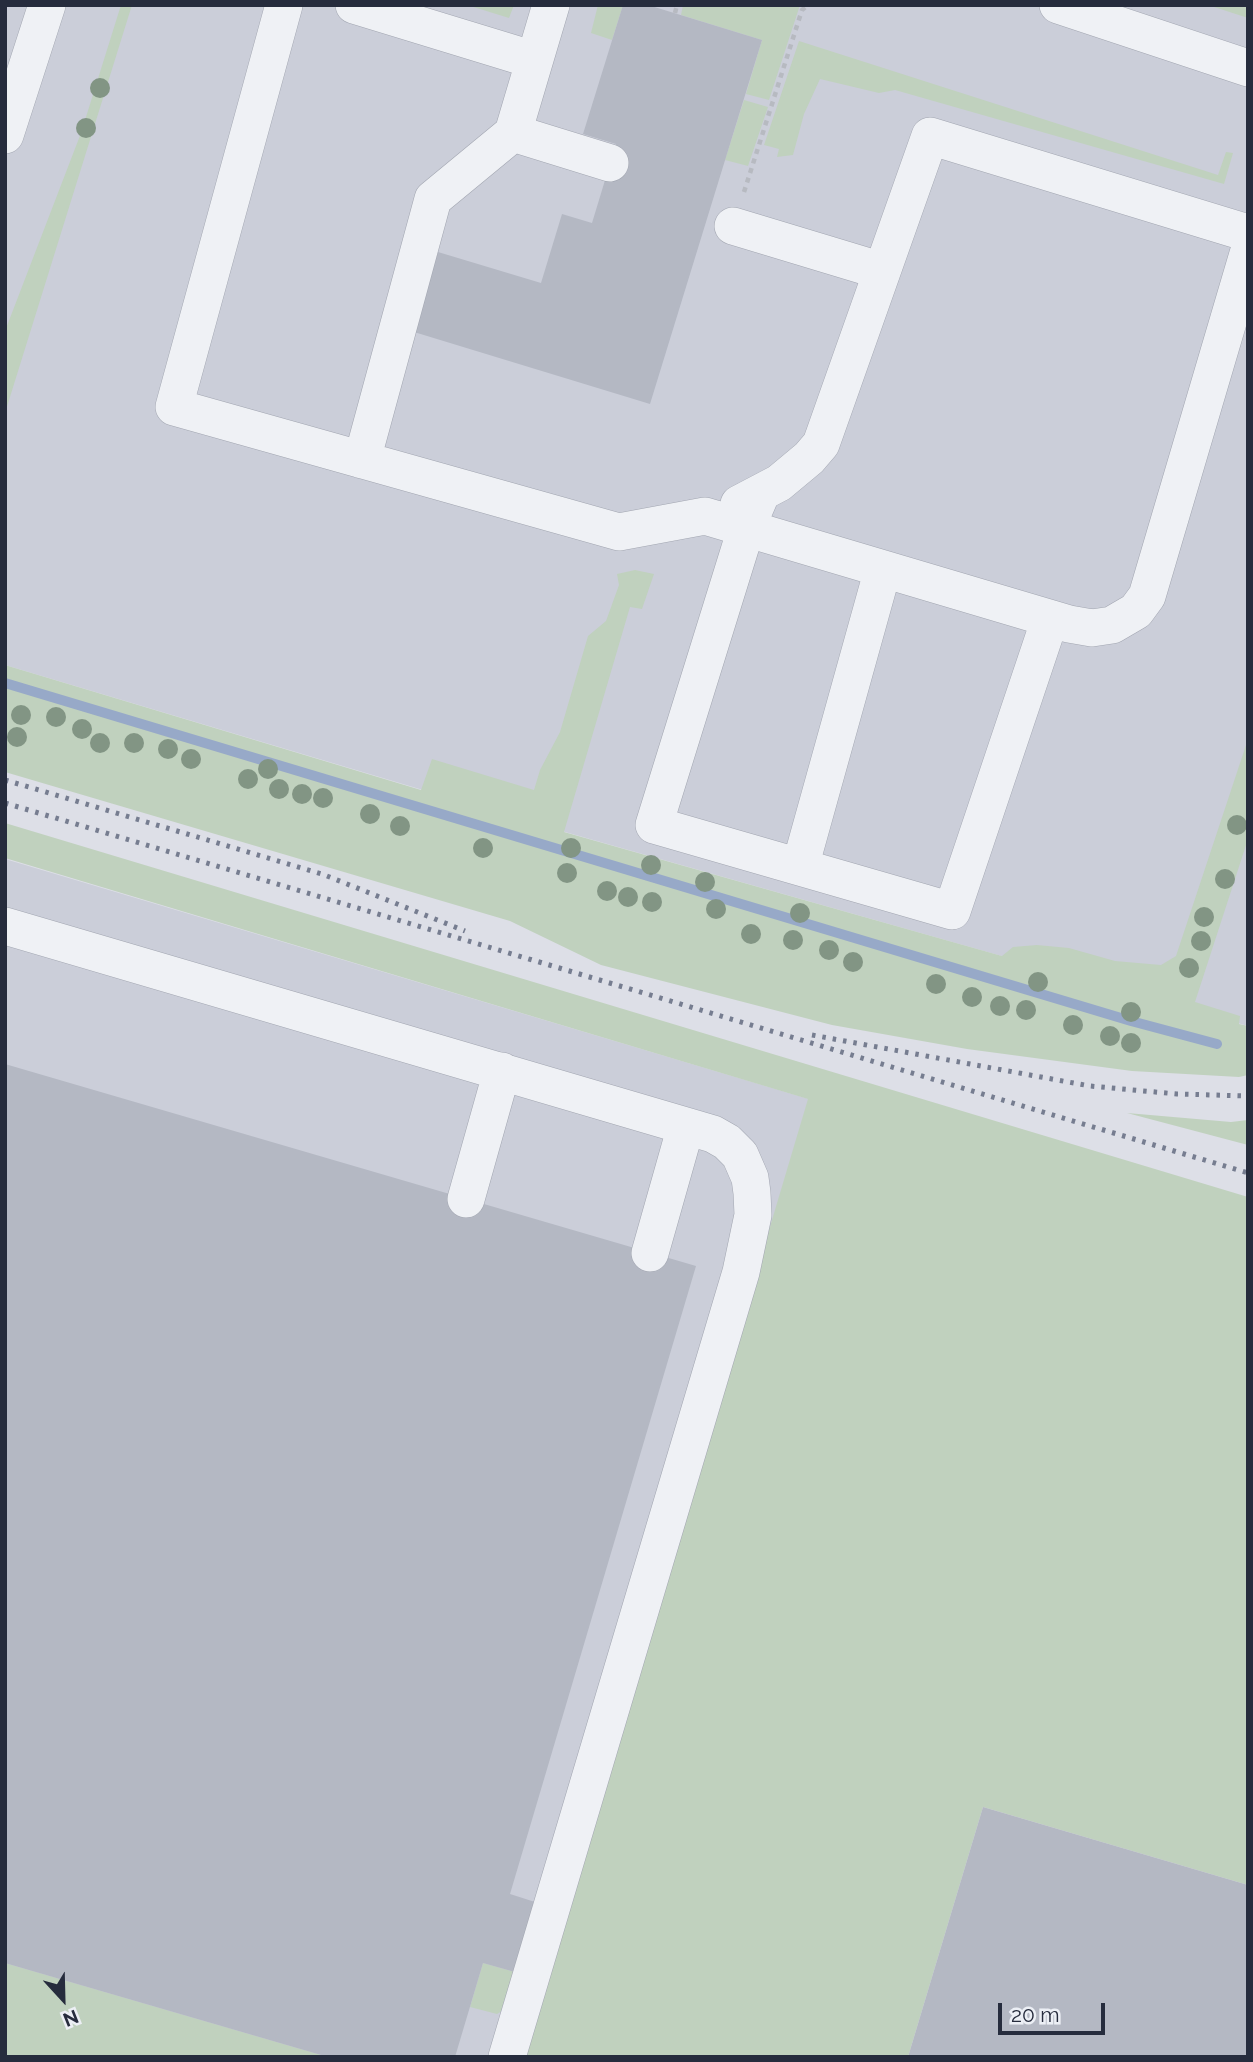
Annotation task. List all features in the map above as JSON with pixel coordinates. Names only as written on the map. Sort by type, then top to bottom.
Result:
[{"type":"lane","points":[[5,135],[47,5]]},
{"type":"lane","points":[[284,5],[174,407],[619,532],[705,516],[761,494],[779,483],[821,444],[929,136],[1248,233]]},
{"type":"lane","points":[[354,5],[534,60]]},
{"type":"lane","points":[[362,460],[433,198],[513,133],[551,5]]},
{"type":"lane","points":[[1058,5],[1248,68]]},
{"type":"lane","points":[[513,133],[610,163]]},
{"type":"lane","points":[[733,226],[882,271]]},
{"type":"lane","points":[[705,516],[1050,619],[1092,628],[1112,625],[1136,611],[1147,596],[1248,254]]},
{"type":"lane","points":[[761,494],[746,529],[654,825],[952,911],[1050,619]]},
{"type":"lane","points":[[800,867],[883,569]]},
{"type":"lane","points":[[5,926],[686,1126],[720,1138],[740,1155],[750,1178],[752,1192],[752,1215],[747,1246],[507,2057]]},
{"type":"lane","points":[[466,1199],[502,1072]]},
{"type":"lane","points":[[650,1253],[686,1126]]},
{"type":"path","points":[[675,13],[677,5]]},
{"type":"path","points":[[733,226],[802,10],[808,5]]},
{"type":"shaded area","points":[[5,5],[1248,5],[1248,1026],[530,822],[5,665]]},
{"type":"shaded area","points":[[5,859],[809,1099],[523,2057],[5,2057]]},
{"type":"green space","points":[[121,5],[132,5],[5,413],[5,331],[81,133]]},
{"type":"green space","points":[[467,5],[514,5],[509,18]]},
{"type":"green space","points":[[598,5],[623,5],[612,40],[591,33]]},
{"type":"green space","points":[[683,5],[800,5],[769,100],[746,94],[762,40],[681,15]]},
{"type":"green space","points":[[1208,5],[1248,5],[1248,18]]},
{"type":"green space","points":[[799,41],[1218,175],[1226,152],[1233,153],[1224,184],[895,90],[879,93],[820,79],[804,114],[793,155],[777,157],[779,149],[764,145]]},
{"type":"green space","points":[[744,100],[768,107],[748,166],[725,160]]},
{"type":"green space","points":[[635,570],[654,574],[642,609],[630,607],[564,832],[1002,956],[1013,947],[1037,945],[1069,948],[1115,961],[1161,965],[1176,956],[1248,739],[1248,839],[1195,1002],[1240,1016],[1239,1024],[1248,1026],[1248,1075],[1239,1077],[1132,1071],[967,1049],[832,1025],[601,965],[510,921],[5,772],[5,665],[421,790],[432,759],[534,790],[540,770],[560,732],[588,636],[606,621],[619,585],[617,574]]},
{"type":"green space","points":[[5,823],[1248,1197],[1248,1885],[983,1807],[908,2057],[523,2057],[808,1099],[5,858]]},
{"type":"green space","points":[[1127,1113],[1231,1122],[1248,1120],[1248,1145]]},
{"type":"green space","points":[[5,1963],[328,2057],[5,2057]]},
{"type":"green space","points":[[483,1963],[515,1972],[502,2011],[497,2014],[470,2007]]},
{"type":"building","points":[[623,5],[648,5],[762,40],[650,404],[414,332],[438,252],[541,283],[562,214],[592,223],[616,144],[583,134]]},
{"type":"building","points":[[5,1064],[696,1266],[510,1894],[535,1902],[515,1972],[483,1963],[455,2057],[328,2057],[5,1963]]},
{"type":"building","points":[[983,1807],[1248,1885],[1248,2057],[908,2057]]},
{"type":"waterway","points":[[5,683],[1131,1021],[1217,1044]]},
{"type":"railway","points":[[5,780],[322,874],[465,931]]},
{"type":"railway","points":[[5,803],[1248,1173]]},
{"type":"railway","points":[[812,1035],[1090,1086],[1177,1094],[1248,1096]]}]
